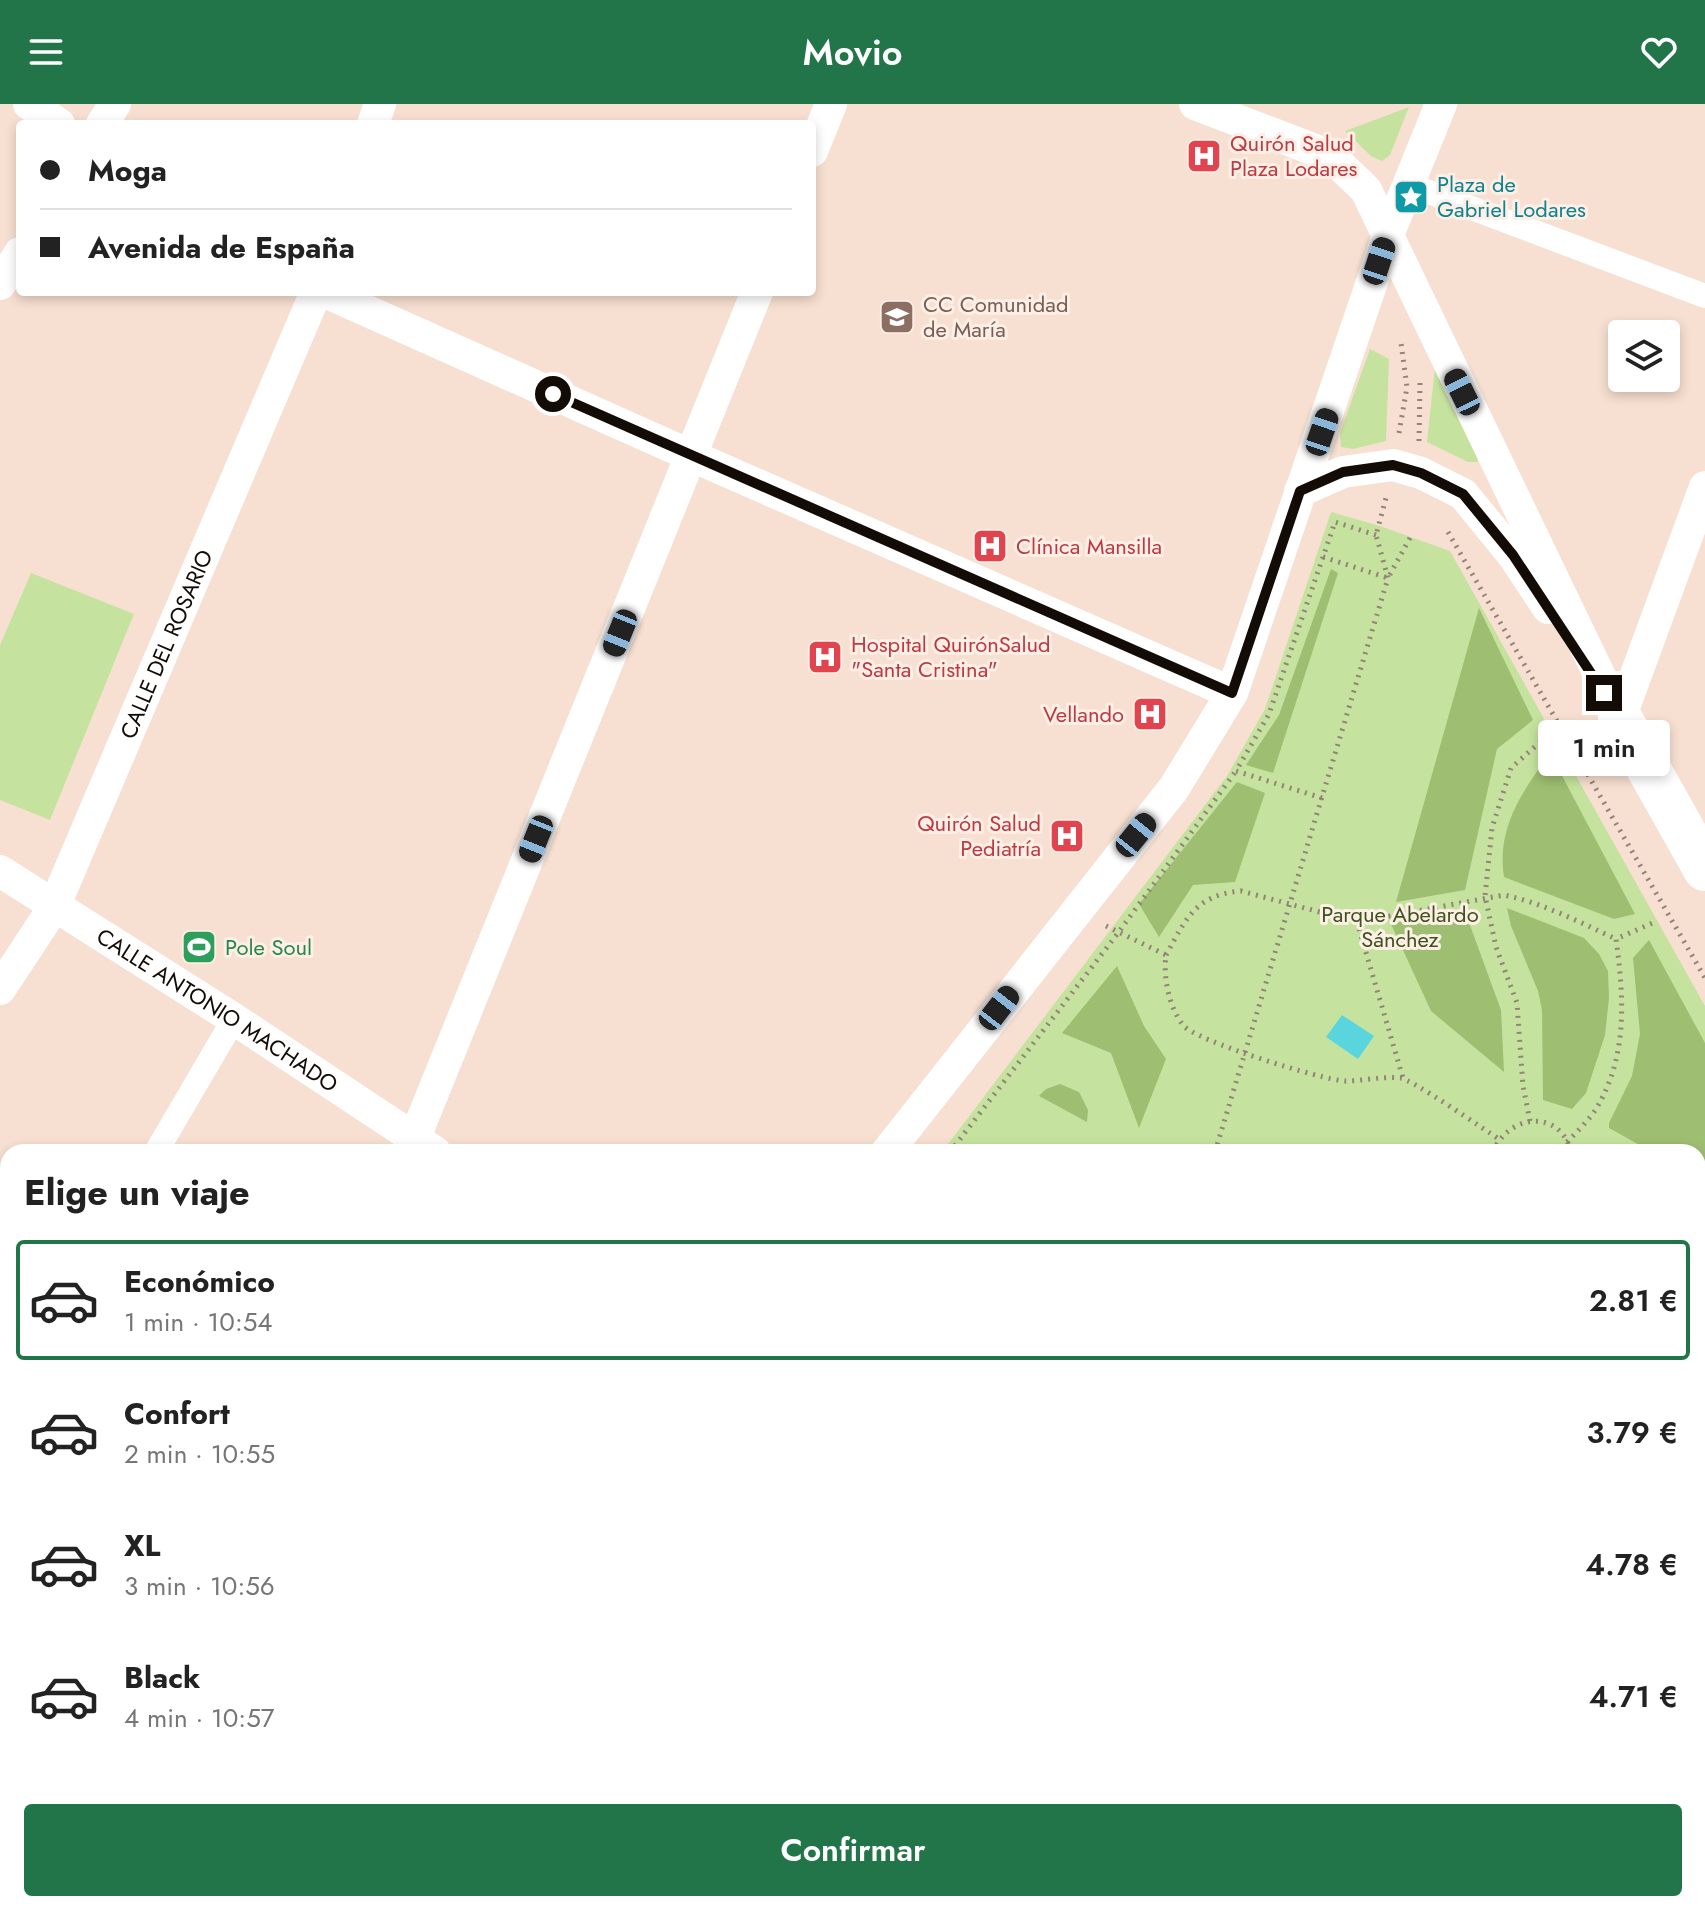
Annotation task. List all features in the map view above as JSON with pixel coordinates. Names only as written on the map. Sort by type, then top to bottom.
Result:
[{"type":"main road","points":[[1620,718],[1705,869]]},
{"type":"street","points":[[29,104],[53,120]]},
{"type":"street","points":[[816,141],[831,104]]},
{"type":"street","points":[[1195,104],[1302,144],[1341,166],[1366,190],[1620,718]]},
{"type":"street","points":[[893,1144],[1174,788],[1232,693],[1388,235],[1441,104]]},
{"type":"street","points":[[1408,184],[1705,296]]},
{"type":"street","points":[[0,284],[16,259]]},
{"type":"street","name":"CALLE DEL ROSARIO","points":[[0,989],[54,907],[314,296]]},
{"type":"street","points":[[334,296],[1232,693]]},
{"type":"street","points":[[420,1144],[755,296]]},
{"type":"street","points":[[1300,491],[1343,472],[1407,469],[1463,494],[1513,555],[1620,718]]},
{"type":"street","points":[[1620,718],[1705,487]]},
{"type":"street","name":"CALLE ANTONIO MACHADO","points":[[0,871],[234,1019],[415,1144]]},
{"type":"street","points":[[161,1144],[234,1019]]},
{"type":"path","points":[[1401,343],[1407,387],[1407,469]]},
{"type":"path","points":[[1388,578],[1376,535],[1407,469],[1418,422],[1420,376],[1446,358]]},
{"type":"path","points":[[956,1144],[1118,933],[1236,771],[1269,714],[1335,522],[1376,535]]},
{"type":"path","points":[[1448,532],[1705,978]]},
{"type":"path","points":[[1217,1144],[1388,578],[1411,536]]},
{"type":"path","points":[[1323,557],[1388,578]]},
{"type":"path","points":[[1530,1121],[1523,1086],[1517,1003],[1496,947],[1485,896],[1492,828],[1511,768],[1559,725]]},
{"type":"path","points":[[1236,771],[1322,798]]},
{"type":"path","points":[[1499,1139],[1403,1078],[1341,1081],[1245,1054],[1196,1036],[1184,1027],[1170,995],[1164,967],[1166,955],[1189,916],[1208,898],[1224,892],[1241,891],[1357,922],[1485,896],[1504,895],[1567,916],[1616,939],[1657,921]]},
{"type":"path","points":[[1080,907],[1118,933],[1166,955]]},
{"type":"path","points":[[1357,922],[1403,1078]]},
{"type":"path","points":[[1497,1144],[1507,1130],[1530,1121],[1554,1127],[1567,1142],[1594,1111],[1612,1078],[1623,1026],[1622,979],[1616,939]]},
{"type":"green space","points":[[1409,107],[1390,155],[1382,161],[1371,156],[1345,131]]},
{"type":"green space","points":[[1370,349],[1389,359],[1386,441],[1353,449],[1341,447],[1340,433]]},
{"type":"green space","points":[[1435,367],[1478,451],[1478,462],[1468,462],[1427,442]]},
{"type":"green space","name":"Parque Abelardo Sánchez","points":[[1331,512],[1450,551],[1705,1006],[1705,1144],[948,1144],[1227,776],[1265,709]]},
{"type":"green space","points":[[1331,569],[1338,573],[1273,773],[1246,765],[1279,715]]},
{"type":"green space","points":[[31,573],[134,614],[50,820],[0,800],[0,645]]},
{"type":"green space","points":[[1479,608],[1533,720],[1497,749],[1465,890],[1396,902]]},
{"type":"green space","points":[[1550,753],[1635,914],[1614,919],[1504,877],[1504,842],[1508,826],[1521,796]]},
{"type":"green space","points":[[1237,782],[1265,793],[1235,882],[1193,885],[1159,937],[1139,904]]},
{"type":"green space","points":[[1507,908],[1584,938],[1599,954],[1608,971],[1605,1035],[1586,1093],[1572,1109],[1543,1100],[1542,1010]]},
{"type":"green space","points":[[1464,909],[1501,1010],[1504,1072],[1431,1011],[1391,924]]},
{"type":"green space","points":[[1649,940],[1705,1043],[1705,1144],[1638,1144],[1609,1128],[1632,1076],[1640,1034],[1633,958]]},
{"type":"green space","points":[[1117,966],[1144,1026],[1166,1059],[1139,1128],[1111,1053],[1062,1033]]},
{"type":"green space","points":[[1060,1084],[1079,1092],[1088,1110],[1087,1122],[1039,1096],[1046,1089]]},
{"type":"water","points":[[1342,1015],[1374,1036],[1358,1059],[1326,1037]]},
{"type":"place","name":"Quirón Salud Plaza Lodares","points":[[1204,156]]},
{"type":"place","name":"Plaza de Gabriel Lodares","points":[[1411,197]]},
{"type":"place","name":"CC Comunidad de María","points":[[897,317]]},
{"type":"place","name":"Clínica Mansilla","points":[[990,546]]},
{"type":"place","name":"Hospital QuirónSalud \"Santa Cristina\"","points":[[825,657]]},
{"type":"place","name":"Vellando","points":[[1150,714]]},
{"type":"place","name":"Quirón Salud Pediatría","points":[[1067,836]]},
{"type":"place","name":"Pole Soul","points":[[199,947]]},
{"type":"route","points":[[553,394],[1232,693],[1300,491],[1343,472],[1393,465],[1421,473],[1463,494],[1513,555],[1604,693]]}]
